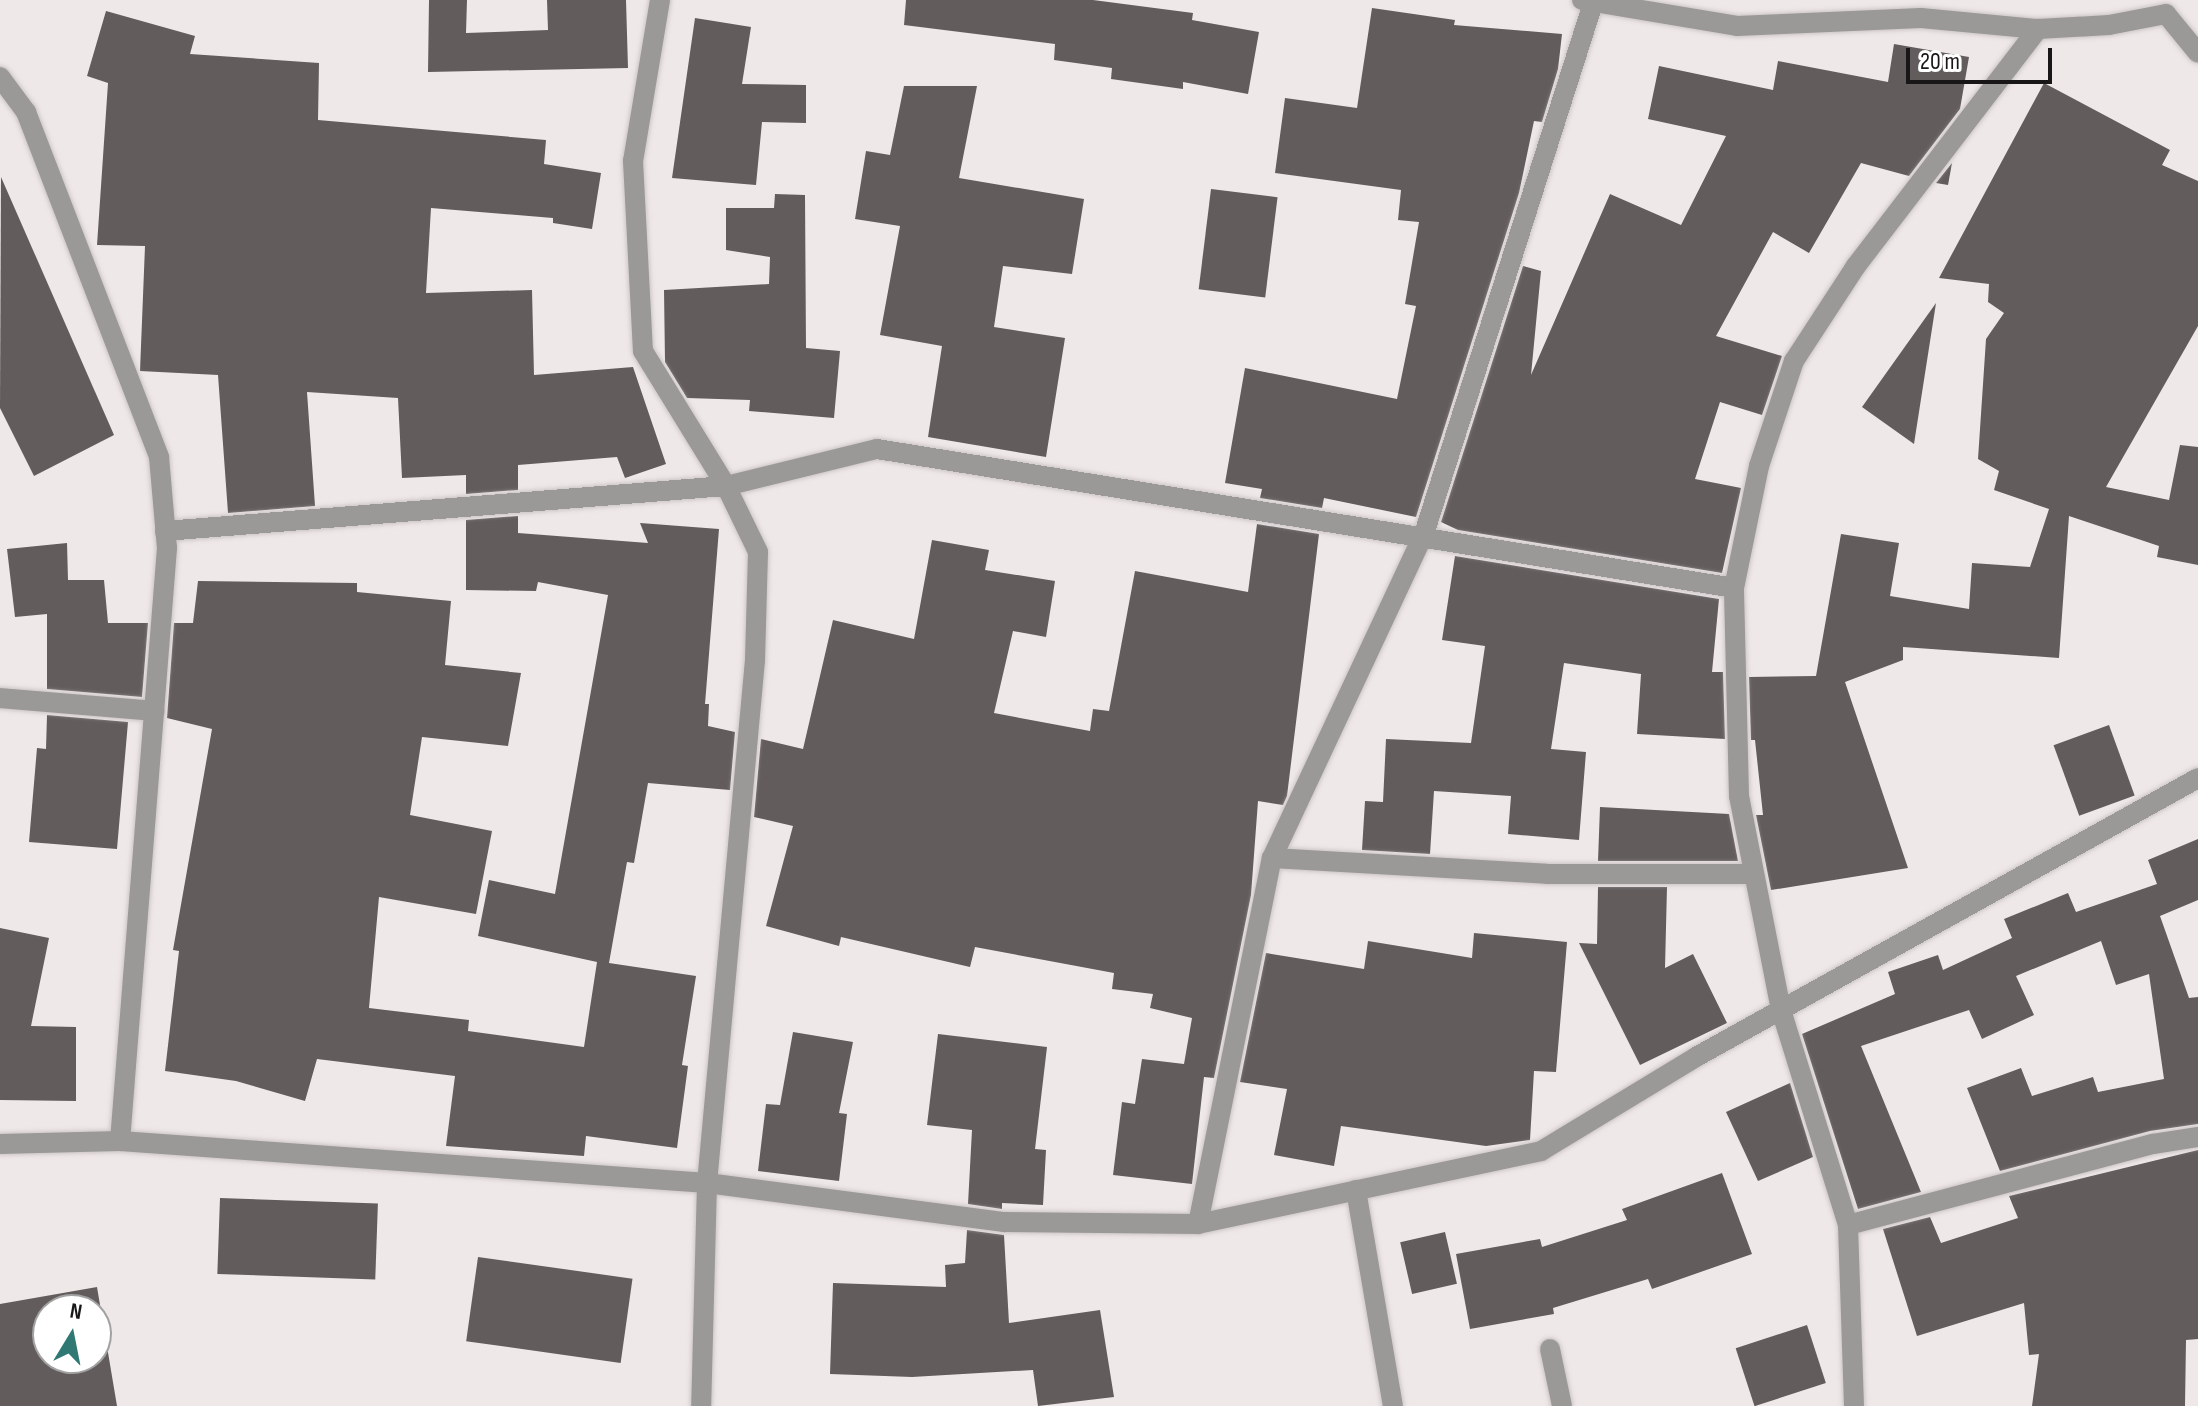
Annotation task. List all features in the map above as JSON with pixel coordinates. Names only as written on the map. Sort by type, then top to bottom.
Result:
[{"type":"street","points":[[660,0],[633,161],[643,351],[726,486],[758,552],[755,660],[707,1183],[701,1406]]},
{"type":"street","points":[[1198,1224],[1272,858],[1424,534],[1589,1],[1737,26],[1921,18],[2038,29],[2109,25],[2169,7],[2198,53]]},
{"type":"street","points":[[1854,1406],[1848,1225],[1781,1010],[1739,796],[1734,588],[1759,466],[1794,361],[1856,266],[2038,29]]},
{"type":"street","points":[[0,77],[26,112],[159,457],[165,531],[120,1141]]},
{"type":"street","points":[[165,531],[726,486],[877,449],[1424,534],[1734,588]]},
{"type":"street","points":[[0,698],[154,711]]},
{"type":"street","points":[[0,1144],[120,1141],[707,1183],[1004,1222],[1198,1224],[1541,1151],[1781,1010],[2198,778]]},
{"type":"street","points":[[1272,858],[1547,874],[1752,874]]},
{"type":"street","points":[[1848,1225],[2153,1144],[2198,1137]]},
{"type":"street","points":[[1356,1190],[1393,1406]]},
{"type":"street","points":[[1550,1349],[1562,1406]]},
{"type":"building","points":[[429,0],[467,0],[466,33],[548,30],[547,0],[626,0],[628,68],[428,72]]},
{"type":"building","points":[[906,0],[1093,0],[1193,13],[1192,20],[1259,32],[1248,94],[1183,82],[1183,89],[1111,79],[1112,68],[1054,60],[1055,44],[904,25]]},
{"type":"building","points":[[1372,8],[1455,20],[1454,25],[1562,34],[1558,69],[1542,122],[1534,121],[1519,193],[1416,517],[1324,498],[1322,508],[1260,498],[1262,489],[1225,483],[1245,368],[1397,399],[1416,306],[1405,304],[1419,222],[1398,220],[1401,190],[1275,173],[1285,98],[1357,108]]},
{"type":"building","points":[[106,11],[195,36],[190,54],[319,63],[318,120],[546,140],[544,164],[601,173],[592,229],[553,223],[553,218],[431,208],[426,293],[532,290],[534,375],[633,367],[666,464],[625,478],[617,457],[518,465],[518,490],[466,494],[466,475],[402,478],[398,398],[307,392],[315,506],[228,513],[218,375],[140,371],[145,246],[97,245],[108,83],[87,76]]},
{"type":"building","points":[[695,18],[751,27],[742,84],[806,85],[806,123],[762,122],[756,185],[672,178]]},
{"type":"building","points":[[1894,44],[1969,57],[1960,109],[1909,176],[1861,163],[1809,253],[1773,232],[1716,336],[1782,356],[1762,415],[1720,402],[1695,479],[1741,488],[1722,573],[1458,530],[1441,522],[1523,266],[1541,271],[1531,375],[1610,194],[1681,225],[1726,136],[1648,119],[1659,66],[1773,90],[1778,61],[1888,82]]},
{"type":"building","points":[[2044,83],[2170,150],[2162,165],[2198,181],[2198,326],[2106,487],[2169,500],[2180,445],[2198,447],[2198,565],[2157,557],[2159,546],[2069,516],[2059,658],[1903,647],[1903,660],[1845,682],[1908,868],[1771,890],[1756,815],[1763,815],[1755,740],[1751,740],[1749,677],[1816,676],[1841,534],[1899,543],[1890,596],[1969,609],[1972,563],[2030,567],[2049,509],[1994,490],[1999,471],[1978,459],[1986,339],[2004,313],[1988,302],[1989,284],[1939,278]]},
{"type":"building","points":[[904,86],[977,86],[959,178],[1084,199],[1072,274],[1003,266],[994,327],[1065,338],[1046,457],[928,437],[942,346],[880,335],[900,226],[855,219],[866,151],[890,155]]},
{"type":"building","points":[[1952,163],[1948,185],[1936,183]]},
{"type":"building","points":[[1,177],[114,435],[34,476],[0,408]]},
{"type":"building","points":[[1211,189],[1278,197],[1265,297],[1199,289]]},
{"type":"building","points":[[775,194],[805,195],[806,348],[840,351],[834,418],[749,411],[750,400],[687,398],[665,362],[664,290],[769,284],[770,257],[726,250],[726,208],[774,208]]},
{"type":"building","points":[[1936,303],[1914,444],[1862,407]]},
{"type":"building","points":[[518,516],[518,533],[648,543],[640,523],[719,529],[705,704],[709,704],[708,726],[735,732],[730,790],[648,783],[634,863],[627,862],[609,963],[696,976],[682,1065],[688,1066],[677,1148],[586,1136],[584,1156],[446,1146],[455,1076],[317,1059],[305,1101],[236,1081],[165,1071],[179,951],[173,950],[212,729],[167,718],[174,623],[193,623],[198,581],[357,583],[357,592],[451,601],[445,665],[521,673],[508,746],[422,737],[410,815],[492,831],[476,914],[379,897],[369,1008],[469,1020],[468,1031],[584,1047],[597,962],[478,936],[489,880],[555,894],[608,595],[538,582],[536,591],[466,590],[466,520]]},
{"type":"building","points":[[1257,524],[1319,534],[1287,796],[1283,805],[1258,801],[1251,895],[1214,1078],[1204,1077],[1192,1184],[1113,1175],[1122,1102],[1135,1104],[1142,1059],[1184,1064],[1192,1018],[1150,1008],[1153,994],[1112,989],[1114,973],[975,947],[970,967],[841,937],[839,946],[766,926],[793,826],[754,817],[761,739],[803,749],[833,620],[914,639],[932,540],[989,550],[985,570],[1055,581],[1046,637],[1013,631],[994,713],[1090,731],[1093,709],[1109,711],[1135,571],[1248,592]]},
{"type":"building","points":[[67,543],[68,580],[104,580],[108,623],[148,623],[142,697],[47,689],[47,614],[15,617],[7,549]]},
{"type":"building","points":[[1455,556],[1719,599],[1712,672],[1723,672],[1725,739],[1637,734],[1641,674],[1564,663],[1551,749],[1586,752],[1579,840],[1508,834],[1511,796],[1434,791],[1430,854],[1362,850],[1365,801],[1383,802],[1386,739],[1471,743],[1485,646],[1442,640]]},
{"type":"building","points":[[47,715],[128,722],[117,849],[29,842],[37,748],[46,749]]},
{"type":"building","points":[[2109,725],[2135,795],[2079,816],[2054,745]]},
{"type":"building","points":[[1600,807],[1729,814],[1738,861],[1598,861]]},
{"type":"building","points":[[2198,839],[2198,900],[2160,916],[2189,998],[2198,997],[2198,1124],[2150,1131],[2000,1171],[1967,1088],[2021,1068],[2032,1096],[2093,1077],[2098,1092],[2164,1079],[2149,974],[2116,985],[2101,941],[2016,976],[2034,1015],[1982,1039],[1969,1010],[1861,1046],[1921,1192],[1858,1209],[1802,1034],[1895,994],[1888,972],[1938,955],[1943,970],[2012,938],[2004,919],[2068,893],[2076,912],[2157,884],[2148,860]]},
{"type":"building","points":[[1598,887],[1667,887],[1665,968],[1693,954],[1727,1023],[1640,1065],[1579,943],[1597,944]]},
{"type":"building","points":[[0,928],[49,938],[31,1026],[76,1027],[76,1101],[0,1100]]},
{"type":"building","points":[[1474,933],[1567,942],[1556,1072],[1534,1071],[1530,1140],[1486,1146],[1341,1126],[1334,1166],[1274,1155],[1287,1089],[1240,1082],[1266,953],[1364,969],[1368,941],[1472,958]]},
{"type":"building","points":[[793,1032],[853,1042],[839,1113],[847,1114],[839,1181],[758,1171],[766,1104],[780,1105]]},
{"type":"building","points":[[938,1034],[1047,1047],[1035,1149],[1046,1150],[1043,1205],[1002,1203],[1002,1209],[968,1204],[972,1130],[927,1125]]},
{"type":"building","points":[[1790,1083],[1813,1157],[1758,1181],[1726,1112]]},
{"type":"building","points":[[2198,1150],[2198,1339],[2186,1340],[2185,1406],[2032,1406],[2039,1354],[2029,1355],[2024,1303],[1917,1336],[1883,1229],[1930,1217],[1941,1243],[2018,1218],[2009,1196]]},
{"type":"building","points":[[1722,1173],[1752,1254],[1652,1289],[1648,1279],[1553,1308],[1554,1314],[1470,1329],[1456,1254],[1540,1239],[1542,1247],[1627,1220],[1622,1209]]},
{"type":"building","points":[[220,1198],[378,1204],[375,1279],[217,1274]]},
{"type":"building","points":[[967,1230],[1004,1235],[1009,1323],[1100,1310],[1114,1397],[1038,1406],[1033,1370],[912,1377],[830,1374],[833,1283],[946,1287],[945,1265],[965,1263]]},
{"type":"building","points":[[1445,1232],[1457,1284],[1412,1294],[1400,1242]]},
{"type":"building","points":[[478,1257],[632,1279],[621,1363],[466,1341]]},
{"type":"building","points":[[97,1287],[98,1294],[57,1294]]},
{"type":"building","points":[[32,1298],[32,1374],[112,1374],[117,1406],[0,1406],[0,1304]]},
{"type":"building","points":[[1807,1325],[1826,1383],[1754,1406],[1736,1348]]}]
